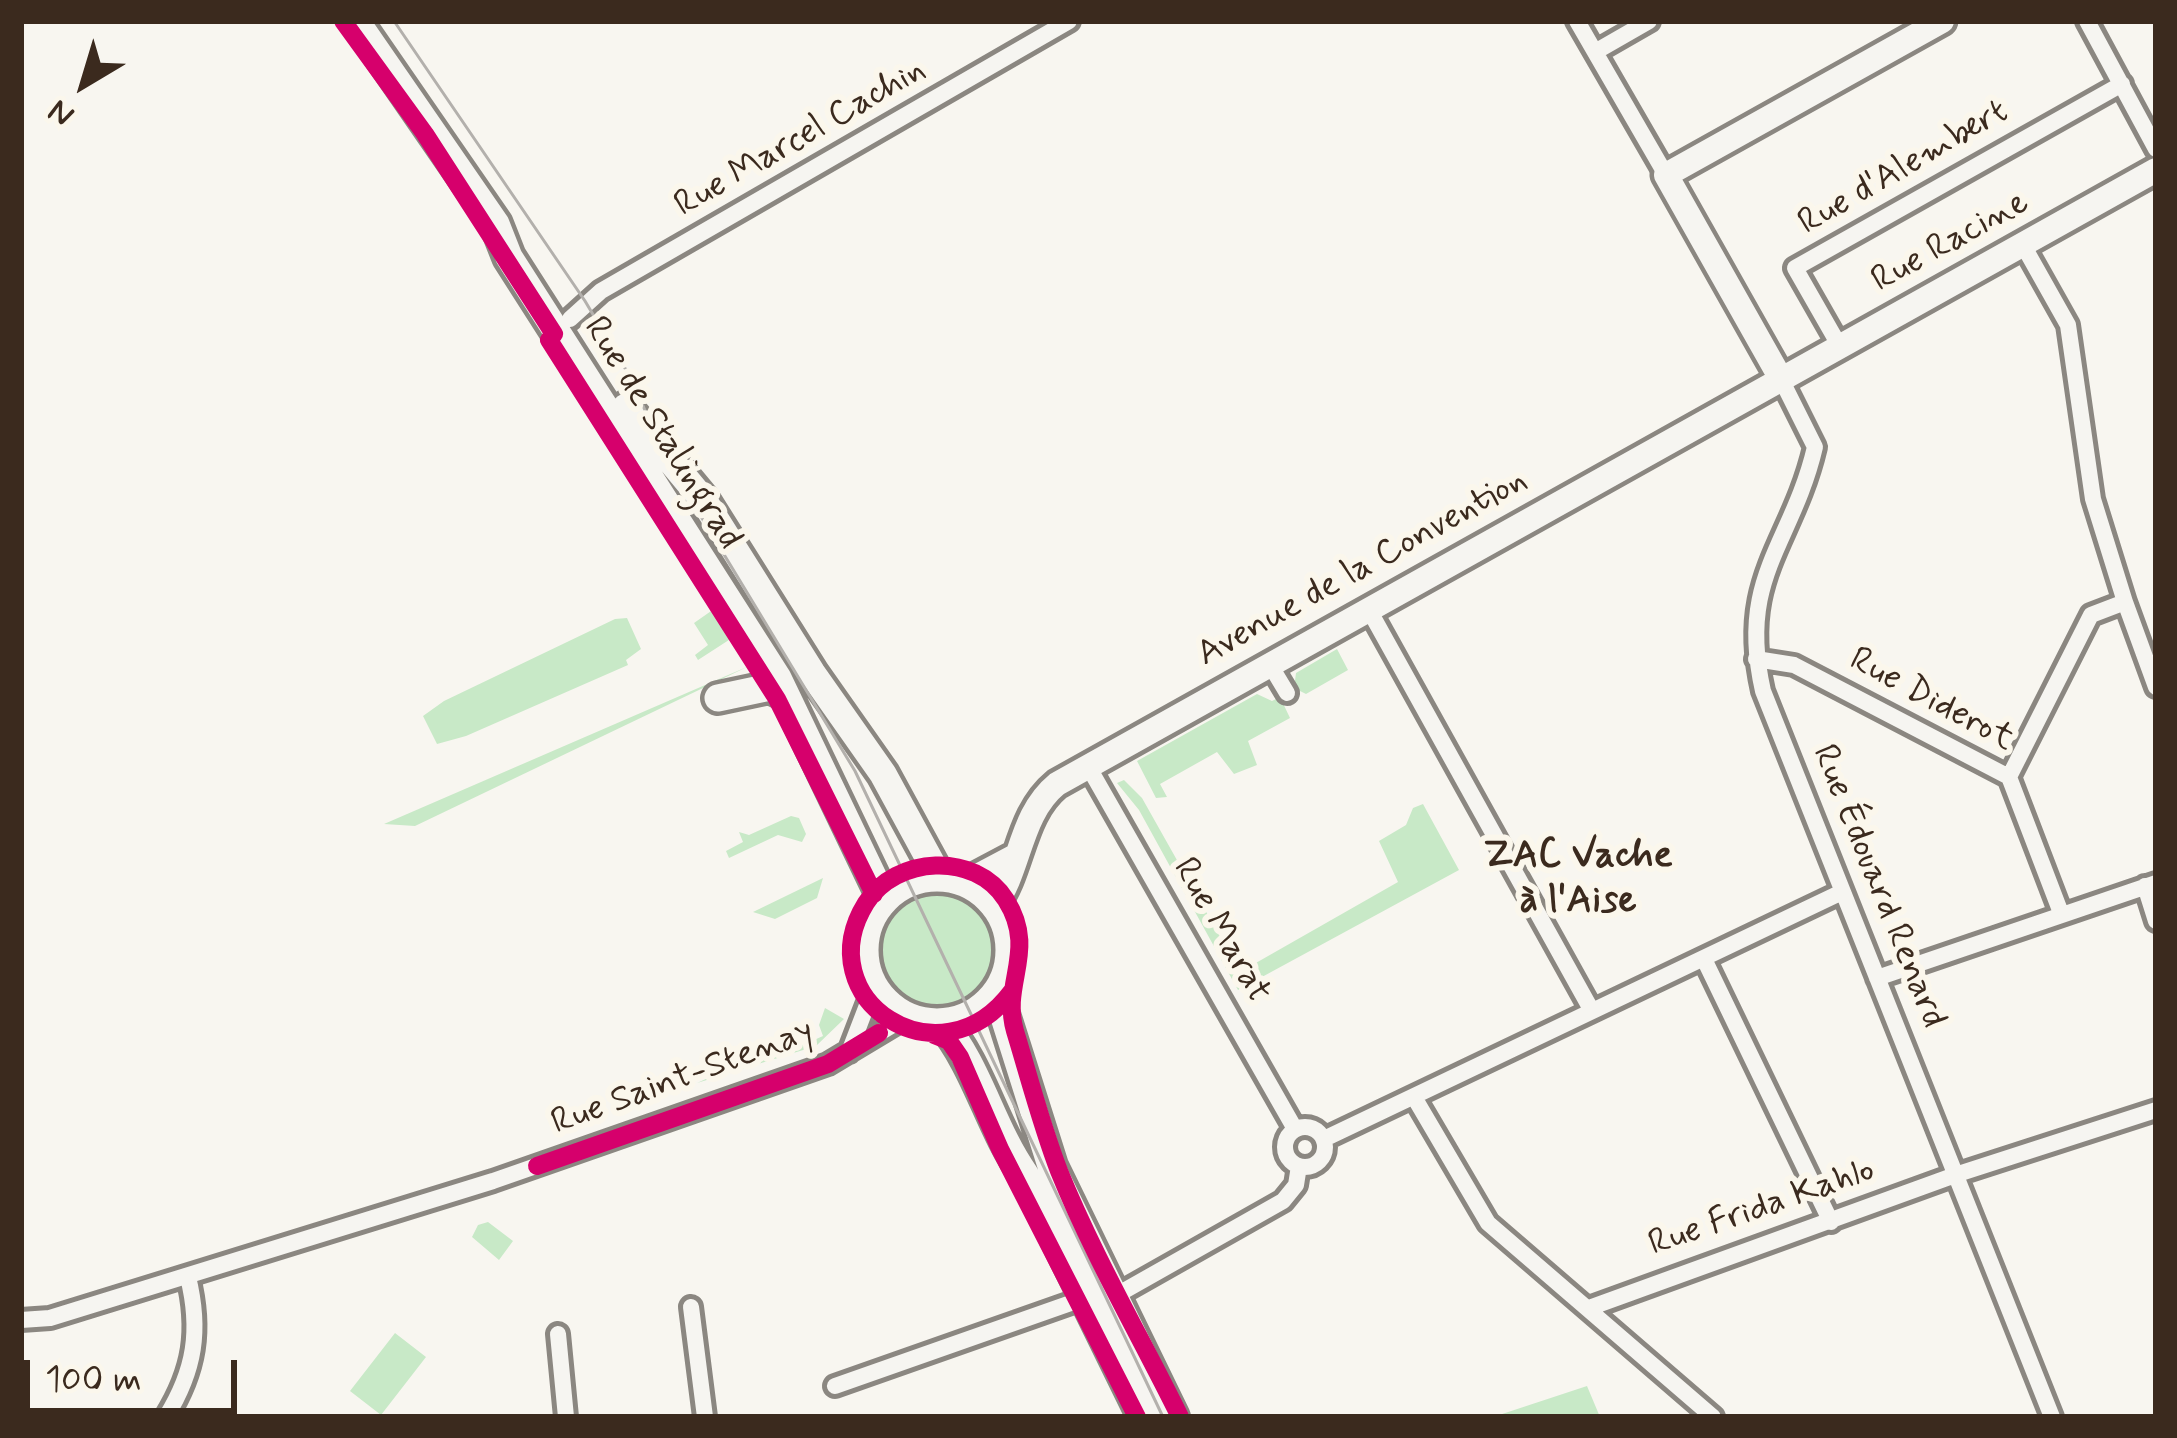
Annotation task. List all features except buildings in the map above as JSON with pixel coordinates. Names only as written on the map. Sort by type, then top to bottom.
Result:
[{"type":"main road","name":"Rue de Stalingrad","points":[[356,21],[496,224],[512,230],[786,695],[884,899]]},
{"type":"main road","name":"Rue de Stalingrad","points":[[567,330],[655,448],[704,501],[952,880]]},
{"type":"main road","points":[[760,650],[751,674],[718,698],[761,687],[786,695]]},
{"type":"main road","points":[[952,880],[994,906],[1007,934],[1009,956],[996,992],[973,1012],[942,1022],[908,1016],[874,987],[865,939],[884,899],[911,881],[952,880]]},
{"type":"main road","points":[[996,992],[1051,1166],[1173,1417]]},
{"type":"main road","points":[[942,1022],[959,1042],[1144,1417]]},
{"type":"street","name":"Rue Marcel Cachin","points":[[567,330],[601,291],[1070,21]]},
{"type":"street","points":[[1577,21],[1781,379]]},
{"type":"street","points":[[1595,52],[1649,21]]},
{"type":"street","points":[[1666,175],[1942,21]]},
{"type":"street","points":[[2087,21],[2156,148]]},
{"type":"street","name":"Rue d'Alembert","points":[[1839,345],[1795,268],[2122,84]]},
{"type":"street","name":"Rue Racine","points":[[1781,379],[2156,170]]},
{"type":"street","points":[[2023,245],[2068,325],[2093,499],[2156,683]]},
{"type":"street","name":"Avenue de la Convention","points":[[994,906],[1006,889],[1013,857],[1045,795],[1088,766],[1781,379]]},
{"type":"street","name":"Rue Édouard Renard","points":[[1781,379],[1815,447],[1760,586],[1756,658],[1763,691],[2052,1417]]},
{"type":"street","points":[[2009,777],[2091,615],[2125,602]]},
{"type":"street","points":[[1367,608],[1592,1011]]},
{"type":"street","name":"Rue Diderot","points":[[1756,658],[1794,665],[2009,777],[2061,914]]},
{"type":"street","points":[[1269,663],[1286,693]]},
{"type":"street","name":"Rue Marat","points":[[1088,766],[1294,1129]]},
{"type":"street","points":[[952,880],[1013,857]]},
{"type":"street","points":[[1877,979],[2151,884],[2156,921]]},
{"type":"street","points":[[1324,1139],[1842,892]]},
{"type":"street","points":[[1704,959],[1831,1222]]},
{"type":"street","name":"Rue Saint-Stenay","points":[[849,1052],[874,987]]},
{"type":"street","name":"Rue Saint-Stenay","points":[[21,1320],[50,1318],[502,1178],[849,1052],[908,1016]]},
{"type":"street","points":[[1414,1097],[1488,1223],[1713,1417]]},
{"type":"street","name":"Rue Frida Kahlo","points":[[1589,1308],[1958,1174],[2156,1110]]},
{"type":"street","points":[[1308,1126],[1324,1139],[1322,1158],[1312,1166],[1298,1166],[1285,1152],[1286,1139],[1294,1129],[1308,1126]]},
{"type":"street","points":[[1115,1296],[1283,1201],[1296,1185],[1298,1166]]},
{"type":"street","points":[[166,1417],[188,1374],[198,1330],[188,1277]]},
{"type":"street","points":[[836,1386],[1085,1298]]},
{"type":"street","points":[[692,1307],[705,1417]]},
{"type":"street","points":[[558,1334],[566,1417]]},
{"type":"green space","points":[[714,609],[732,638],[698,660],[695,655],[708,645],[694,623]]},
{"type":"green space","points":[[627,618],[641,649],[626,660],[628,665],[466,736],[437,744],[423,716],[444,701],[615,619]]},
{"type":"green space","points":[[1337,649],[1348,670],[1306,694],[1294,688],[1296,673]]},
{"type":"green space","points":[[749,666],[415,826],[384,824]]},
{"type":"green space","points":[[1257,694],[1272,701],[1280,697],[1290,718],[1248,741],[1257,765],[1234,774],[1217,752],[1160,784],[1167,797],[1156,798],[1137,761]]},
{"type":"green space","points":[[1124,780],[1142,798],[1240,972],[1398,882],[1379,841],[1406,825],[1413,808],[1423,804],[1459,870],[1238,990],[1139,810],[1117,783]]},
{"type":"green space","points":[[791,816],[799,818],[806,834],[802,842],[778,835],[729,858],[726,851],[743,842],[739,832],[749,835]]},
{"type":"green space","points":[[823,878],[817,898],[775,919],[753,912]]},
{"type":"green space","points":[[937,885],[962,890],[982,904],[996,924],[1001,949],[996,974],[982,994],[962,1008],[937,1013],[912,1008],[892,994],[878,974],[873,949],[878,924],[892,904],[912,890]]},
{"type":"green space","points":[[825,1008],[844,1019],[816,1046],[697,1083],[779,1046],[785,1053],[823,1036],[819,1025]]},
{"type":"green space","points":[[488,1222],[513,1241],[499,1260],[472,1237],[478,1225]]},
{"type":"green space","points":[[395,1333],[426,1357],[381,1415],[350,1391]]},
{"type":"green space","points":[[1587,1386],[1600,1417],[1493,1417]]},
{"type":"tram line","points":[[394,21],[585,301],[632,380],[665,457],[855,771],[1163,1417]]},
{"type":"cycle path","points":[[343,21],[425,134],[554,334],[549,340],[777,699],[874,894]]},
{"type":"cycle path","points":[[1012,991],[983,1019],[950,1032],[918,1031],[889,1019],[867,999],[853,971],[852,938],[866,903],[896,876],[936,866],[975,873],[1006,900],[1019,935],[1012,1014],[1047,1137],[1087,1233],[1180,1417]]},
{"type":"cycle path","points":[[537,1166],[828,1064],[879,1033]]},
{"type":"cycle path","points":[[934,1035],[949,1041],[960,1057],[1000,1149],[1137,1417]]},
{"type":"district","name":"ZAC Vache à l'Aise","points":[[1578,880]]}]
